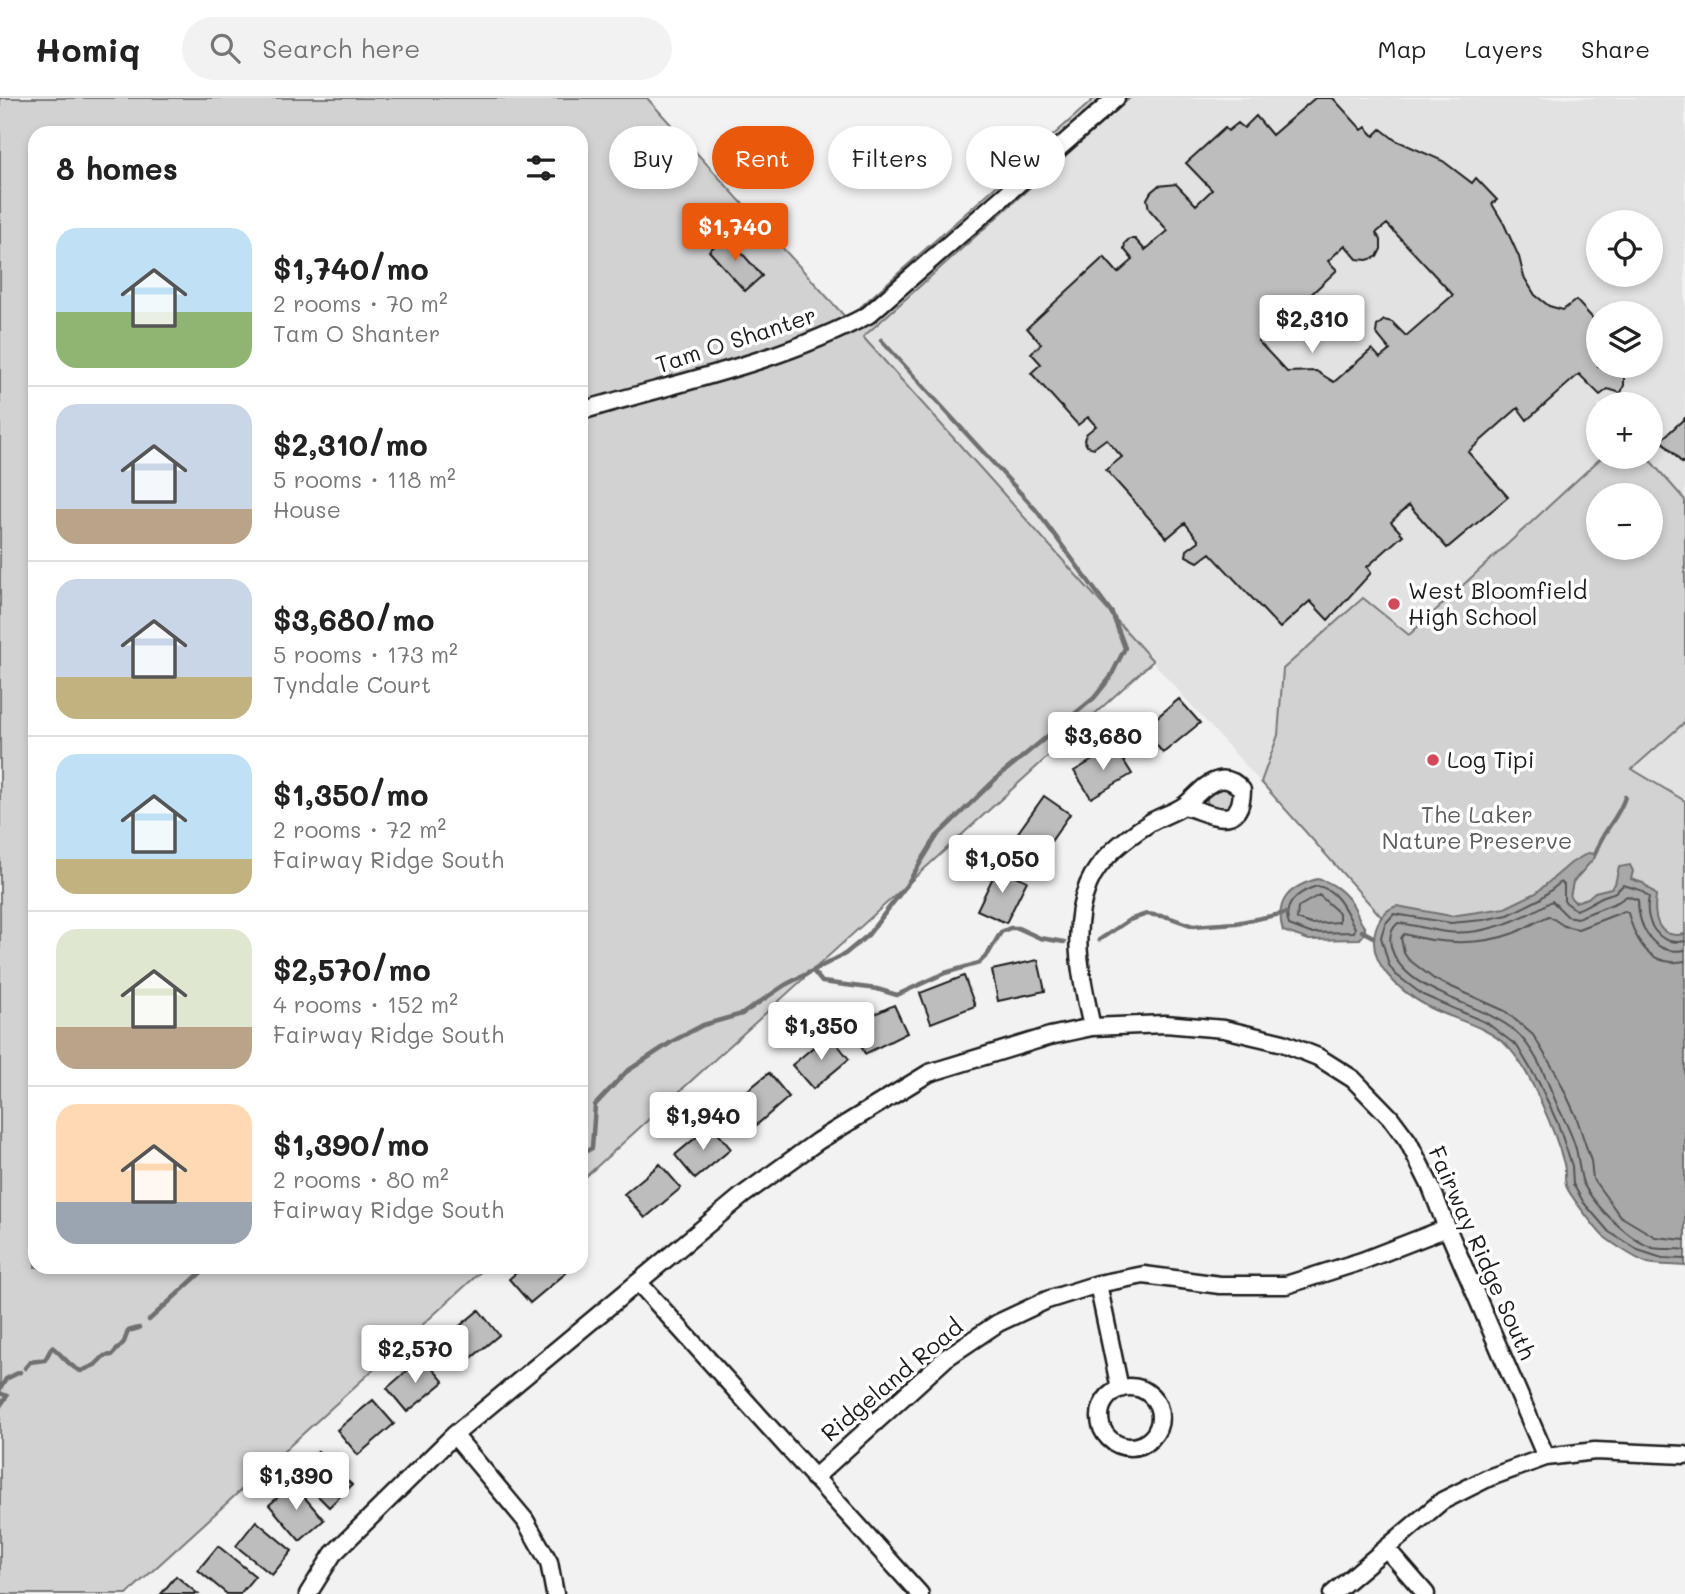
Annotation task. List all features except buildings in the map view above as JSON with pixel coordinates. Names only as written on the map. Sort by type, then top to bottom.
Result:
[{"type":"street","name":"Tam O Shanter","points":[[588,409],[777,356],[828,336],[868,315],[1116,98]]},
{"type":"street","points":[[1092,1027],[1078,961],[1081,907],[1088,885],[1099,864],[1131,836],[1184,806]]},
{"type":"street","name":"Fairway Ridge South","points":[[308,1594],[333,1555],[454,1434],[764,1180],[818,1141],[929,1073],[1049,1036],[1092,1027],[1166,1024],[1224,1029],[1283,1043],[1318,1057],[1353,1079],[1390,1117],[1408,1142],[1431,1188],[1546,1457]]},
{"type":"street","name":"Ridgeland Road","points":[[814,1478],[946,1358],[998,1323],[1047,1300],[1098,1284],[1144,1275],[1220,1285],[1286,1285],[1362,1261],[1447,1228]]},
{"type":"street","points":[[638,1282],[920,1594]]},
{"type":"street","points":[[1098,1284],[1120,1389]]},
{"type":"street","points":[[454,1434],[525,1520],[549,1562],[555,1594]]},
{"type":"street","points":[[1332,1594],[1442,1501],[1488,1478],[1546,1457],[1595,1451],[1685,1454]]},
{"type":"street","points":[[1386,1548],[1426,1594]]},
{"type":"shaded area","name":"West Bloomfield High School","points":[[1130,98],[1685,98],[1685,1043],[1467,1013],[862,337],[1028,189],[1065,189],[1065,156]]},
{"type":"green space","points":[[0,98],[647,98],[672,126],[609,126],[609,189],[698,189],[698,154],[712,170],[712,189],[729,189],[847,319],[993,189],[1028,189],[863,337],[1153,661],[588,1175],[588,126],[28,126],[28,1274],[478,1274],[127,1594],[0,1594]]},
{"type":"green space","points":[[1095,98],[1130,98],[1065,156],[1064,126]]},
{"type":"green space","name":"The Laker Nature Preserve","points":[[1589,469],[1658,469],[1685,500],[1685,722],[1632,769],[1685,801],[1685,1043],[1467,1013],[1261,782],[1278,735],[1283,669],[1363,598],[1409,635]]},
{"type":"green space","points":[[1220,786],[1229,790],[1233,799],[1229,808],[1220,812],[1211,808],[1207,799],[1211,790]]},
{"type":"water","points":[[1588,853],[1595,854],[1595,857],[1573,882],[1570,897],[1575,902],[1611,888],[1615,884],[1619,867],[1630,865],[1633,871],[1631,879],[1643,883],[1656,895],[1655,911],[1659,925],[1668,934],[1685,934],[1685,1266],[1648,1263],[1603,1236],[1568,1189],[1564,1164],[1548,1119],[1533,1085],[1507,1046],[1488,1032],[1437,1011],[1406,992],[1387,974],[1376,953],[1376,928],[1379,920],[1393,907],[1451,916],[1505,908],[1536,893],[1571,863]]},
{"type":"water","points":[[1317,879],[1333,885],[1351,902],[1365,928],[1360,939],[1309,940],[1283,931],[1282,903],[1299,886]]},
{"type":"waterway","points":[[588,1150],[592,1148],[595,1105],[626,1072],[703,1025],[742,1014],[785,985],[845,954],[868,935],[906,886],[937,836],[999,776],[1094,698],[1110,678],[1125,648],[1112,613],[1036,510],[881,340]]},
{"type":"waterway","points":[[1595,854],[1625,797]]},
{"type":"waterway","points":[[1099,940],[1129,920],[1147,914],[1168,917],[1193,926],[1236,923],[1286,913]]},
{"type":"waterway","points":[[814,972],[822,982],[877,989],[897,995],[945,973],[979,963],[988,954],[1001,932],[1010,928],[1018,928],[1040,938],[1064,942]]},
{"type":"waterway","points":[[1362,931],[1373,937]]},
{"type":"waterway","points":[[149,1320],[199,1274]]},
{"type":"waterway","points":[[25,1368],[30,1362],[45,1360],[52,1347],[81,1371],[95,1365],[104,1356],[112,1355],[124,1342],[128,1331],[139,1328]]},
{"type":"waterway","points":[[0,1389],[6,1379],[20,1372]]},
{"type":"waterway","points":[[0,1393],[7,1396],[0,1406]]},
{"type":"place","name":"West Bloomfield High School","points":[[1394,604]]},
{"type":"place","name":"Log Tipi","points":[[1433,760]]}]
